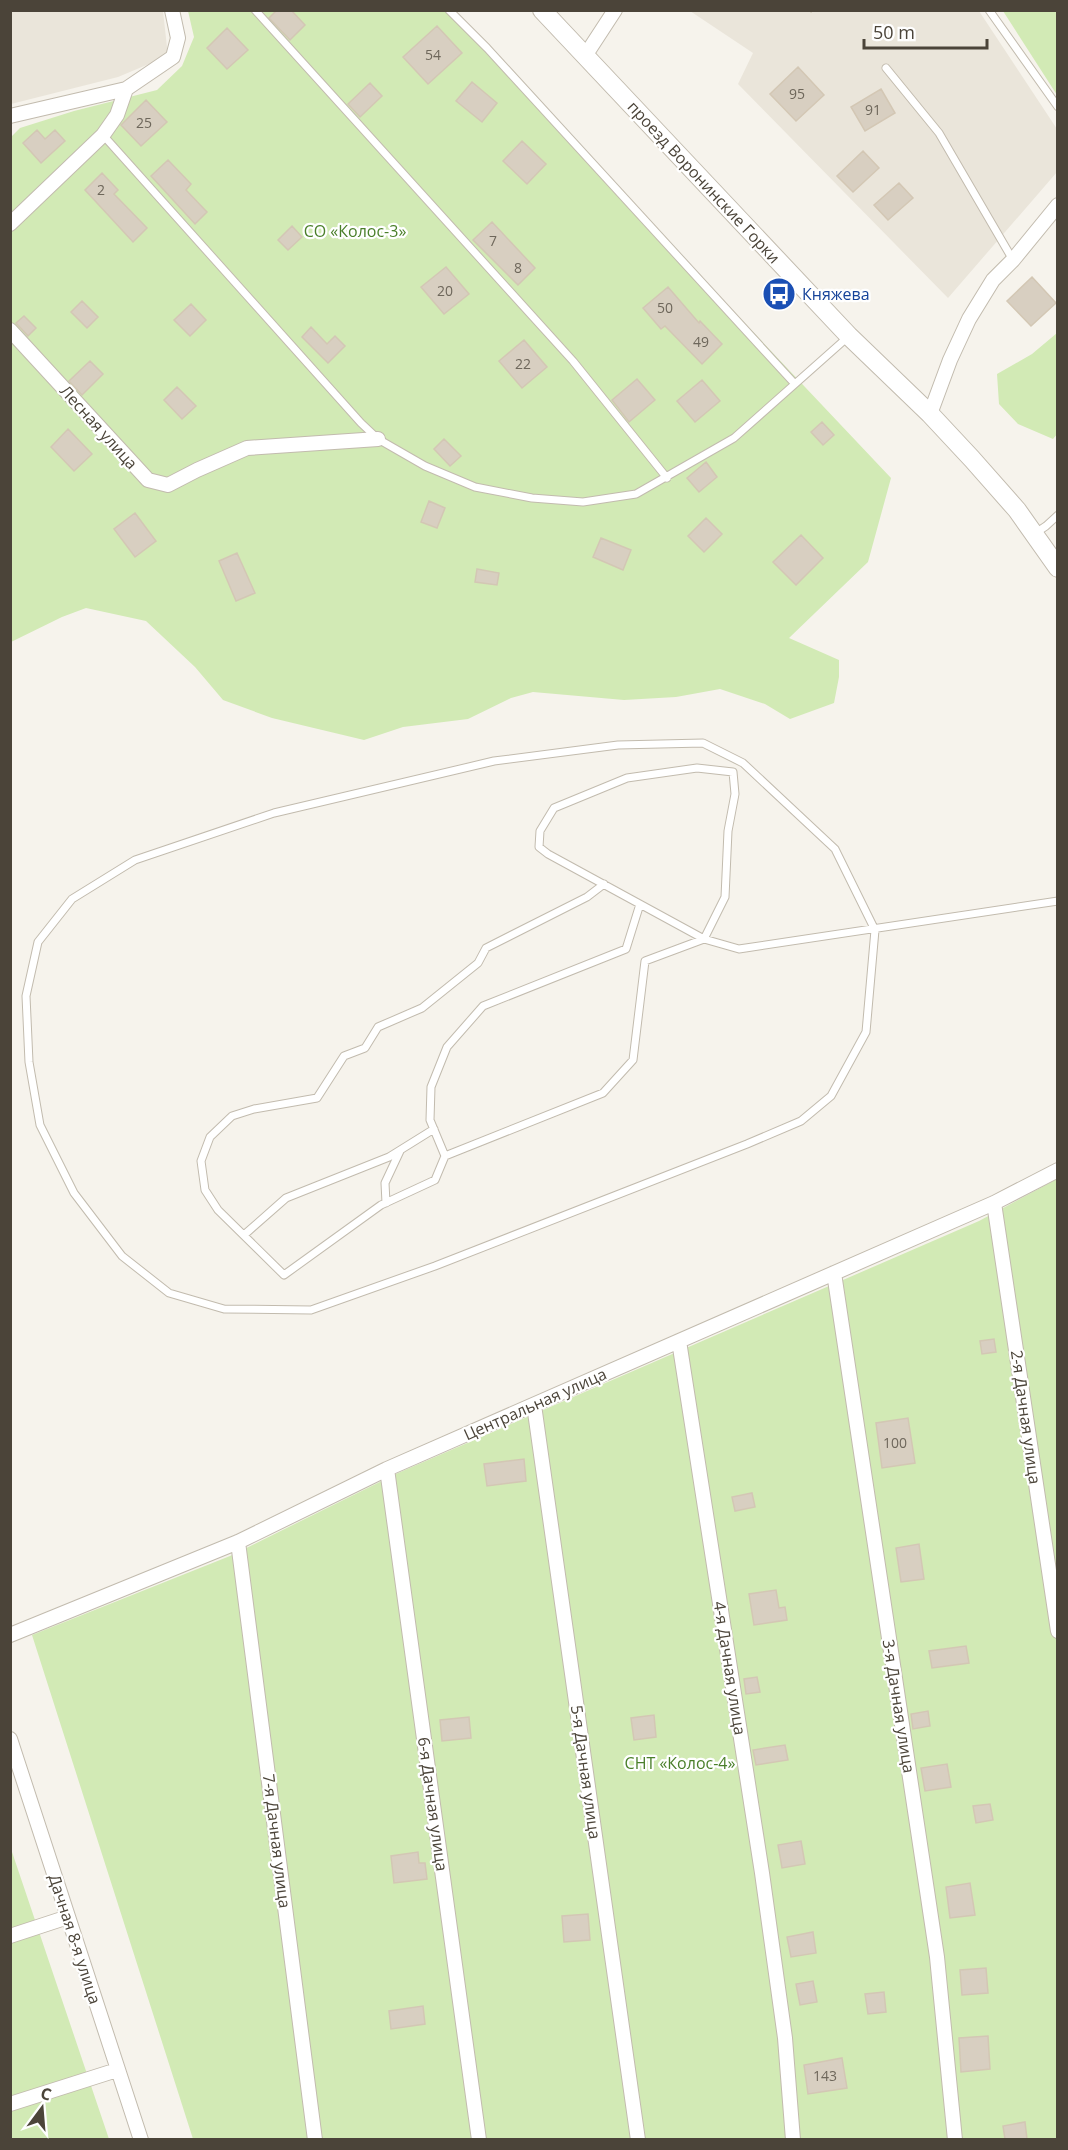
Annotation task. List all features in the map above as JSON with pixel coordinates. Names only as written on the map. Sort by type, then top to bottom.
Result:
[{"type":"street","points":[[10,116],[126,89],[172,57],[178,38],[172,10]]},
{"type":"street","name":"проезд Воронинские Горки","points":[[542,10],[849,336],[930,414],[1002,493],[1058,568]]},
{"type":"street","points":[[585,56],[615,10]]},
{"type":"street","points":[[10,224],[103,135],[117,115],[126,89]]},
{"type":"street","points":[[930,414],[950,360],[969,319],[993,280],[1013,260],[1058,205]]},
{"type":"street","name":"Лесная улица","points":[[10,330],[148,480],[168,485],[247,448],[378,439]]},
{"type":"street","name":"Центральная улица","points":[[10,1635],[238,1542],[387,1469],[994,1203],[1058,1170]]},
{"type":"street","name":"2-я Дачная улица","points":[[994,1203],[1058,1630]]},
{"type":"street","name":"3-я Дачная улица","points":[[834,1274],[937,1957],[955,2139]]},
{"type":"street","name":"4-я Дачная улица","points":[[680,1341],[762,1873],[785,2038],[793,2139]]},
{"type":"street","name":"5-я Дачная улица","points":[[534,1405],[638,2139]]},
{"type":"street","name":"6-я Дачная улица","points":[[387,1469],[479,2139]]},
{"type":"street","name":"7-я Дачная улица","points":[[238,1542],[315,2139]]},
{"type":"street","name":"Дачная 8-я улица","points":[[10,1739],[14,1765],[68,1917],[141,2139]]},
{"type":"street","points":[[10,1936],[68,1917]]},
{"type":"street","points":[[10,2104],[117,2070]]},
{"type":"lane","points":[[255,10],[573,361],[667,478]]},
{"type":"lane","points":[[449,10],[487,48],[794,383]]},
{"type":"lane","points":[[989,10],[1058,107]]},
{"type":"lane","points":[[886,68],[939,133],[1013,260]]},
{"type":"lane","points":[[103,135],[361,423],[378,439],[425,466],[475,487],[532,498],[583,502],[636,494],[734,438],[849,336]]},
{"type":"lane","points":[[1034,534],[1058,514]]},
{"type":"lane","points":[[703,743],[743,763],[835,849],[875,930],[866,1032],[831,1096],[801,1121],[435,1266],[311,1310],[224,1309],[169,1293],[122,1256],[74,1193],[40,1125],[29,1062],[26,996],[38,942],[72,899],[135,860],[274,813],[494,761],[618,744],[703,743]]},
{"type":"lane","points":[[604,884],[587,897],[486,948],[478,963],[422,1008],[378,1026],[364,1048],[344,1056],[317,1098],[254,1109],[232,1116],[210,1137],[201,1161],[205,1191],[218,1210],[284,1275],[386,1203],[435,1179],[445,1156],[603,1093],[633,1060],[645,961],[704,939],[725,897],[728,831],[735,794],[734,772],[743,763]]},
{"type":"lane","points":[[734,772],[697,768],[627,778],[554,808],[540,831],[539,847],[704,939],[739,949],[1058,901]]},
{"type":"lane","points":[[445,1156],[430,1120],[431,1087],[447,1047],[483,1006],[626,948],[640,904]]},
{"type":"lane","points":[[244,1235],[286,1197],[389,1157],[434,1129]]},
{"type":"lane","points":[[386,1203],[386,1183],[400,1150]]},
{"type":"shaded area","points":[[11,11],[163,11],[168,56],[118,77],[11,104]]},
{"type":"shaded area","points":[[690,11],[979,11],[1057,129],[1057,172],[948,298],[738,84],[753,53]]},
{"type":"green space","name":"СО «Колос-3»","points":[[188,11],[450,11],[891,478],[868,562],[789,638],[839,660],[839,677],[834,703],[790,719],[765,704],[720,689],[676,697],[624,700],[533,692],[511,698],[468,719],[403,727],[364,740],[272,718],[223,700],[195,667],[146,621],[86,608],[11,642],[11,137],[20,128],[74,111],[157,90],[182,66],[194,37]]},
{"type":"green space","points":[[1003,11],[1057,11],[1057,95]]},
{"type":"green space","points":[[1057,333],[1058,433],[1053,439],[1018,424],[999,404],[997,374],[1032,354]]},
{"type":"green space","name":"СНТ «Колос-4»","points":[[1057,1179],[1057,2139],[193,2139],[32,1635],[230,1556],[398,1473],[979,1221]]},
{"type":"green space","points":[[11,1849],[109,2139],[11,2139]]},
{"type":"building","points":[[277,10],[291,10],[305,25],[290,40],[269,18]]},
{"type":"building","points":[[437,26],[462,53],[428,84],[403,57]]},
{"type":"building","points":[[227,28],[248,50],[227,69],[207,48]]},
{"type":"building","points":[[798,67],[824,95],[796,121],[770,94]]},
{"type":"building","points":[[472,82],[497,103],[482,122],[456,101]]},
{"type":"building","points":[[370,83],[382,96],[360,117],[348,104]]},
{"type":"building","points":[[881,89],[895,113],[865,131],[851,107]]},
{"type":"building","points":[[146,100],[167,122],[141,146],[121,125]]},
{"type":"building","points":[[37,130],[45,139],[55,130],[65,141],[41,163],[23,143]]},
{"type":"building","points":[[522,141],[546,164],[527,184],[503,161]]},
{"type":"building","points":[[863,151],[879,168],[853,192],[837,176]]},
{"type":"building","points":[[168,160],[191,184],[186,190],[207,212],[195,224],[151,176]]},
{"type":"building","points":[[102,173],[118,190],[114,194],[147,228],[133,242],[85,190]]},
{"type":"building","points":[[899,183],[913,198],[888,220],[874,205]]},
{"type":"building","points":[[492,222],[535,268],[518,285],[473,240]]},
{"type":"building","points":[[292,226],[302,237],[288,250],[278,240]]},
{"type":"building","points":[[446,267],[469,294],[444,314],[421,287]]},
{"type":"building","points":[[1032,277],[1056,303],[1031,326],[1007,301]]},
{"type":"building","points":[[668,287],[699,323],[700,321],[722,344],[702,364],[665,326],[661,329],[643,308]]},
{"type":"building","points":[[82,301],[98,317],[87,328],[71,312]]},
{"type":"building","points":[[191,304],[206,320],[190,336],[174,320]]},
{"type":"building","points":[[24,316],[36,328],[28,336],[16,323]]},
{"type":"building","points":[[311,327],[327,344],[335,336],[345,346],[328,363],[302,337]]},
{"type":"building","points":[[524,340],[547,367],[522,388],[499,361]]},
{"type":"building","points":[[90,361],[103,374],[82,395],[69,381]]},
{"type":"building","points":[[637,379],[655,400],[629,422],[612,400]]},
{"type":"building","points":[[702,380],[720,401],[695,422],[677,401]]},
{"type":"building","points":[[177,387],[196,406],[182,419],[164,400]]},
{"type":"building","points":[[822,422],[834,435],[823,445],[811,432]]},
{"type":"building","points":[[68,429],[92,454],[74,471],[51,447]]},
{"type":"building","points":[[444,439],[461,456],[450,466],[434,449]]},
{"type":"building","points":[[706,462],[717,477],[699,492],[687,478]]},
{"type":"building","points":[[429,501],[445,508],[437,528],[421,522]]},
{"type":"building","points":[[135,513],[156,541],[135,557],[114,529]]},
{"type":"building","points":[[706,518],[722,534],[704,552],[688,536]]},
{"type":"building","points":[[801,535],[823,558],[796,585],[773,562]]},
{"type":"building","points":[[601,538],[631,550],[623,570],[593,557]]},
{"type":"building","points":[[237,553],[255,593],[236,601],[219,561]]},
{"type":"building","points":[[477,569],[499,573],[497,585],[475,582]]},
{"type":"building","points":[[994,1339],[996,1352],[982,1354],[980,1341]]},
{"type":"building","points":[[908,1418],[915,1463],[882,1468],[876,1423]]},
{"type":"building","points":[[524,1459],[526,1481],[487,1486],[484,1464]]},
{"type":"building","points":[[752,1493],[755,1507],[735,1511],[732,1497]]},
{"type":"building","points":[[919,1544],[924,1579],[901,1582],[896,1548]]},
{"type":"building","points":[[776,1590],[779,1608],[785,1607],[787,1620],[754,1625],[749,1594]]},
{"type":"building","points":[[966,1646],[969,1663],[932,1668],[929,1651]]},
{"type":"building","points":[[757,1677],[760,1692],[746,1694],[744,1679]]},
{"type":"building","points":[[928,1711],[930,1726],[913,1729],[911,1714]]},
{"type":"building","points":[[654,1715],[656,1737],[634,1740],[631,1718]]},
{"type":"building","points":[[469,1717],[471,1738],[442,1741],[440,1720]]},
{"type":"building","points":[[785,1745],[788,1760],[756,1765],[753,1750]]},
{"type":"building","points":[[947,1764],[951,1787],[925,1791],[921,1768]]},
{"type":"building","points":[[990,1804],[993,1820],[976,1823],[973,1806]]},
{"type":"building","points":[[801,1841],[805,1864],[782,1868],[778,1845]]},
{"type":"building","points":[[418,1852],[419,1863],[425,1863],[427,1879],[394,1883],[391,1856]]},
{"type":"building","points":[[970,1883],[975,1915],[950,1918],[946,1887]]},
{"type":"building","points":[[588,1914],[590,1940],[564,1942],[562,1916]]},
{"type":"building","points":[[813,1932],[816,1953],[791,1957],[787,1937]]},
{"type":"building","points":[[986,1968],[988,1993],[962,1995],[960,1970]]},
{"type":"building","points":[[813,1981],[817,2002],[800,2005],[796,1984]]},
{"type":"building","points":[[884,1992],[886,2012],[868,2014],[865,1994]]},
{"type":"building","points":[[423,2006],[425,2024],[391,2029],[389,2011]]},
{"type":"building","points":[[988,2036],[990,2069],[961,2072],[959,2038]]},
{"type":"building","points":[[842,2058],[847,2088],[808,2094],[804,2065]]},
{"type":"building","points":[[1025,2122],[1027,2139],[1005,2139],[1003,2126]]},
{"type":"place","name":"Княжева","points":[[779,294]]}]
